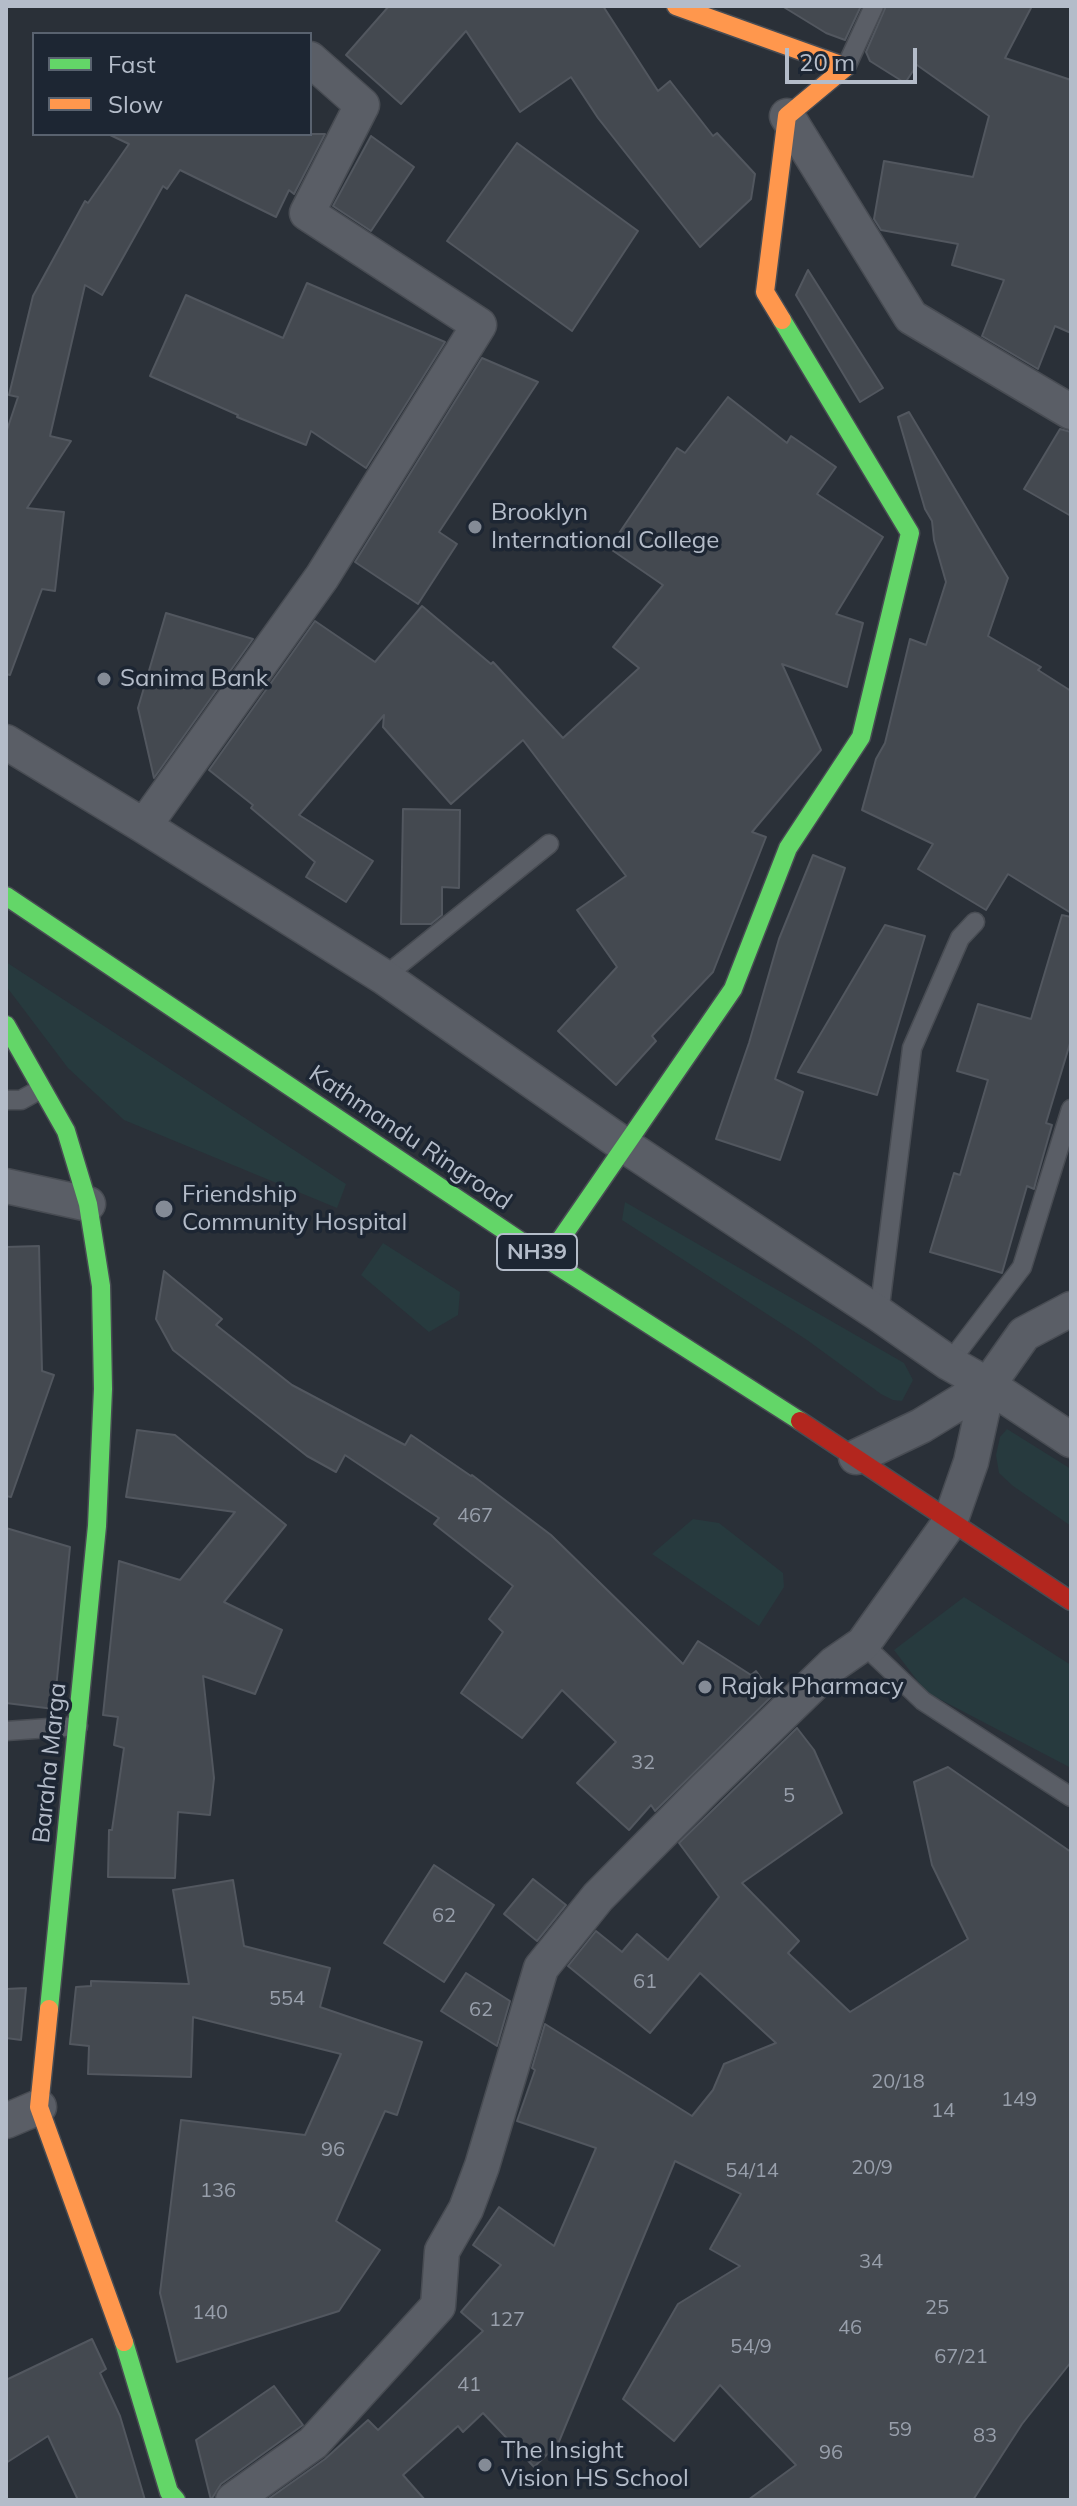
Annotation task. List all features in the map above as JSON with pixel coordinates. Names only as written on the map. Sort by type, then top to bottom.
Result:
[{"type":"main road","points":[[676,6],[846,67]]},
{"type":"main road","points":[[547,1259],[733,989],[788,848],[861,737],[910,533],[765,292],[787,116],[846,67]]},
{"type":"main road","name":"Kathmandu Ringroad","points":[[6,896],[547,1259],[856,1457],[1071,1601]]},
{"type":"main road","name":"Baraha Marga","points":[[6,1025],[66,1131],[88,1204],[101,1286],[103,1389],[97,1526],[39,2107],[122,2335],[168,2497]]},
{"type":"street","points":[[144,826],[322,577],[479,325],[307,213],[362,105],[312,61]]},
{"type":"street","points":[[787,116],[911,317],[1071,412]]},
{"type":"street","points":[[6,742],[384,977],[624,1145],[949,1363],[1071,1440]]},
{"type":"street","points":[[6,1186],[88,1204]]},
{"type":"street","points":[[233,2500],[313,2443],[438,2306],[442,2251],[466,2209],[482,2166],[541,1968],[598,1897],[705,1789],[834,1664],[863,1644],[950,1522],[971,1462],[988,1385],[1024,1334],[1071,1309]]},
{"type":"street","points":[[856,1457],[921,1426],[988,1385]]},
{"type":"street","points":[[6,2121],[39,2107]]},
{"type":"lane","points":[[846,67],[874,6]]},
{"type":"lane","points":[[384,977],[549,844]]},
{"type":"lane","points":[[879,1314],[912,1048],[960,938],[975,922]]},
{"type":"lane","points":[[6,1100],[21,1100],[41,1089]]},
{"type":"lane","points":[[949,1363],[1022,1267],[1071,1109]]},
{"type":"lane","points":[[863,1644],[923,1701],[1071,1797]]},
{"type":"lane","points":[[6,1731],[78,1726]]},
{"type":"green space","points":[[6,962],[346,1184],[337,1208],[124,1120],[68,1068],[6,986]]},
{"type":"green space","points":[[625,1202],[904,1363],[913,1380],[902,1401],[881,1394],[807,1340],[622,1220]]},
{"type":"green space","points":[[383,1243],[460,1292],[458,1315],[429,1332],[361,1275]]},
{"type":"green space","points":[[1007,1429],[1071,1469],[1071,1526],[999,1473],[996,1455],[1000,1437]]},
{"type":"green space","points":[[693,1519],[719,1523],[783,1573],[784,1587],[759,1626],[652,1554]]},
{"type":"green space","points":[[964,1597],[1071,1665],[1071,1768],[926,1692],[894,1650]]},
{"type":"building","points":[[389,6],[603,6],[658,91],[670,81],[713,136],[717,133],[755,174],[751,199],[700,247],[598,118],[571,77],[520,112],[466,31],[401,104],[346,55]]},
{"type":"building","points":[[782,6],[861,6],[845,40],[826,33]]},
{"type":"building","points":[[886,6],[1032,6],[1005,58],[1071,80],[1071,333],[1055,326],[1038,369],[982,336],[1004,280],[952,265],[958,244],[881,230],[874,219],[884,161],[973,177],[989,116],[917,65],[905,83],[870,61],[866,52]]},
{"type":"building","points":[[325,134],[294,194],[289,190],[276,217],[180,170],[167,189],[163,186],[102,295],[85,285],[50,436],[71,441],[27,508],[64,512],[55,591],[42,589],[10,675],[6,674],[6,433],[18,397],[9,395],[33,296],[85,201],[88,203],[129,144],[112,136]]},
{"type":"building","points":[[371,136],[414,167],[371,231],[333,206]]},
{"type":"building","points":[[517,143],[638,231],[572,331],[447,241]]},
{"type":"building","points":[[808,270],[883,388],[860,402],[796,295]]},
{"type":"building","points":[[307,283],[445,342],[366,468],[311,431],[306,445],[150,376],[186,295],[283,338]]},
{"type":"building","points":[[482,358],[538,382],[439,532],[457,544],[418,604],[355,562]]},
{"type":"building","points":[[728,397],[787,443],[791,436],[836,467],[817,494],[883,537],[836,614],[863,623],[847,687],[782,664],[821,750],[752,832],[766,837],[713,972],[652,1036],[656,1041],[616,1085],[558,1031],[617,967],[577,910],[626,876],[523,740],[451,804],[383,727],[384,715],[299,815],[373,861],[346,902],[306,877],[315,862],[251,808],[253,805],[209,770],[315,621],[375,662],[422,606],[491,664],[493,662],[563,738],[639,668],[613,647],[663,585],[609,548],[677,448],[685,453]]},
{"type":"building","points":[[909,412],[1008,578],[988,636],[1041,667],[1038,670],[1071,691],[1071,913],[1008,874],[986,910],[918,869],[933,844],[862,810],[876,759],[885,743],[910,639],[926,645],[946,582],[932,521],[925,509],[898,417]]},
{"type":"building","points":[[1060,429],[1071,432],[1071,516],[1024,489]]},
{"type":"building","points":[[166,613],[253,639],[154,778],[138,708]]},
{"type":"building","points":[[403,809],[460,810],[459,888],[442,887],[442,915],[431,924],[401,924]]},
{"type":"building","points":[[813,855],[845,868],[775,1079],[803,1092],[780,1160],[716,1139],[749,1043],[779,939]]},
{"type":"building","points":[[1062,915],[1071,917],[1071,1040],[1046,1123],[1052,1125],[1034,1189],[1027,1186],[1002,1273],[930,1252],[954,1173],[960,1175],[988,1080],[957,1071],[978,1004],[1031,1019]]},
{"type":"building","points":[[885,925],[925,936],[877,1095],[798,1072]]},
{"type":"building","points":[[39,1246],[42,1371],[54,1375],[11,1497],[6,1496],[6,1247]]},
{"type":"building","points":[[164,1271],[222,1319],[216,1325],[292,1385],[405,1445],[411,1435],[472,1475],[551,1535],[683,1664],[698,1641],[751,1675],[756,1671],[773,1695],[655,1811],[651,1805],[629,1830],[577,1783],[616,1742],[562,1690],[522,1738],[461,1693],[503,1632],[489,1619],[513,1586],[434,1524],[439,1518],[345,1455],[336,1472],[307,1456],[173,1350],[156,1319]]},
{"type":"building","points":[[137,1430],[175,1435],[286,1525],[224,1602],[282,1630],[255,1694],[203,1676],[214,1778],[210,1815],[178,1812],[175,1878],[108,1877],[109,1830],[112,1830],[124,1748],[114,1745],[118,1717],[103,1715],[119,1561],[180,1580],[235,1512],[126,1497]]},
{"type":"building","points":[[6,1528],[70,1547],[54,1709],[6,1703]]},
{"type":"building","points":[[797,1728],[814,1750],[842,1813],[742,1883],[799,1941],[788,1953],[850,2012],[968,1939],[932,1865],[914,1782],[948,1767],[1071,1852],[1071,2362],[1022,2424],[973,2500],[748,2500],[796,2465],[720,2385],[674,2441],[623,2399],[678,2304],[740,2266],[710,2249],[741,2194],[675,2161],[558,2444],[534,2467],[483,2413],[463,2432],[458,2426],[403,2475],[425,2500],[267,2500],[325,2459],[368,2420],[378,2430],[483,2331],[461,2312],[501,2265],[473,2245],[499,2207],[554,2246],[596,2148],[517,2121],[535,2070],[532,2068],[545,2024],[692,2116],[713,2090],[724,2064],[776,2043],[700,1973],[650,2033],[568,1966],[596,1931],[622,1952],[637,1934],[668,1960],[719,1897],[679,1843]]},
{"type":"building","points":[[434,1865],[494,1905],[444,1982],[384,1943]]},
{"type":"building","points":[[533,1879],[566,1905],[537,1941],[504,1914]]},
{"type":"building","points":[[233,1880],[244,1946],[330,1968],[320,2007],[422,2042],[397,2115],[385,2111],[336,2221],[380,2250],[339,2311],[177,2362],[160,2293],[181,2120],[305,2135],[341,2054],[193,2017],[191,2077],[88,2074],[89,2046],[70,2044],[76,1987],[91,1986],[91,1981],[189,1984],[173,1890]]},
{"type":"building","points":[[466,1973],[510,2001],[497,2046],[441,2011]]},
{"type":"building","points":[[26,1988],[21,2040],[6,2038],[6,1989]]},
{"type":"building","points":[[92,2339],[106,2369],[100,2373],[120,2416],[145,2500],[78,2500],[48,2436],[6,2463],[6,2380]]},
{"type":"building","points":[[274,2386],[303,2425],[221,2484],[211,2500],[196,2440]]},
{"type":"traffic: fast","points":[[547,1259],[733,989],[788,848],[861,737],[910,533],[782,320]]},
{"type":"traffic: fast","points":[[6,896],[547,1259],[800,1421]]},
{"type":"traffic: fast","points":[[6,1025],[66,1131],[88,1204],[101,1286],[103,1389],[97,1526],[49,2009]]},
{"type":"traffic: fast","points":[[124,2342],[169,2492],[176,2500]]},
{"type":"traffic: slow","points":[[676,6],[846,67],[787,116],[765,292],[782,320]]},
{"type":"traffic: slow","points":[[49,2009],[39,2107],[124,2342]]},
{"type":"traffic: jam","points":[[800,1421],[1071,1601]]},
{"type":"place","name":"Brooklyn International College","points":[[475,527]]},
{"type":"place","name":"Sanima Bank","points":[[104,679]]},
{"type":"place","name":"Friendship Community Hospital","points":[[164,1209]]},
{"type":"place","name":"Rajak Pharmacy","points":[[705,1687]]},
{"type":"place","name":"The Insight Vision HS School","points":[[485,2465]]}]
